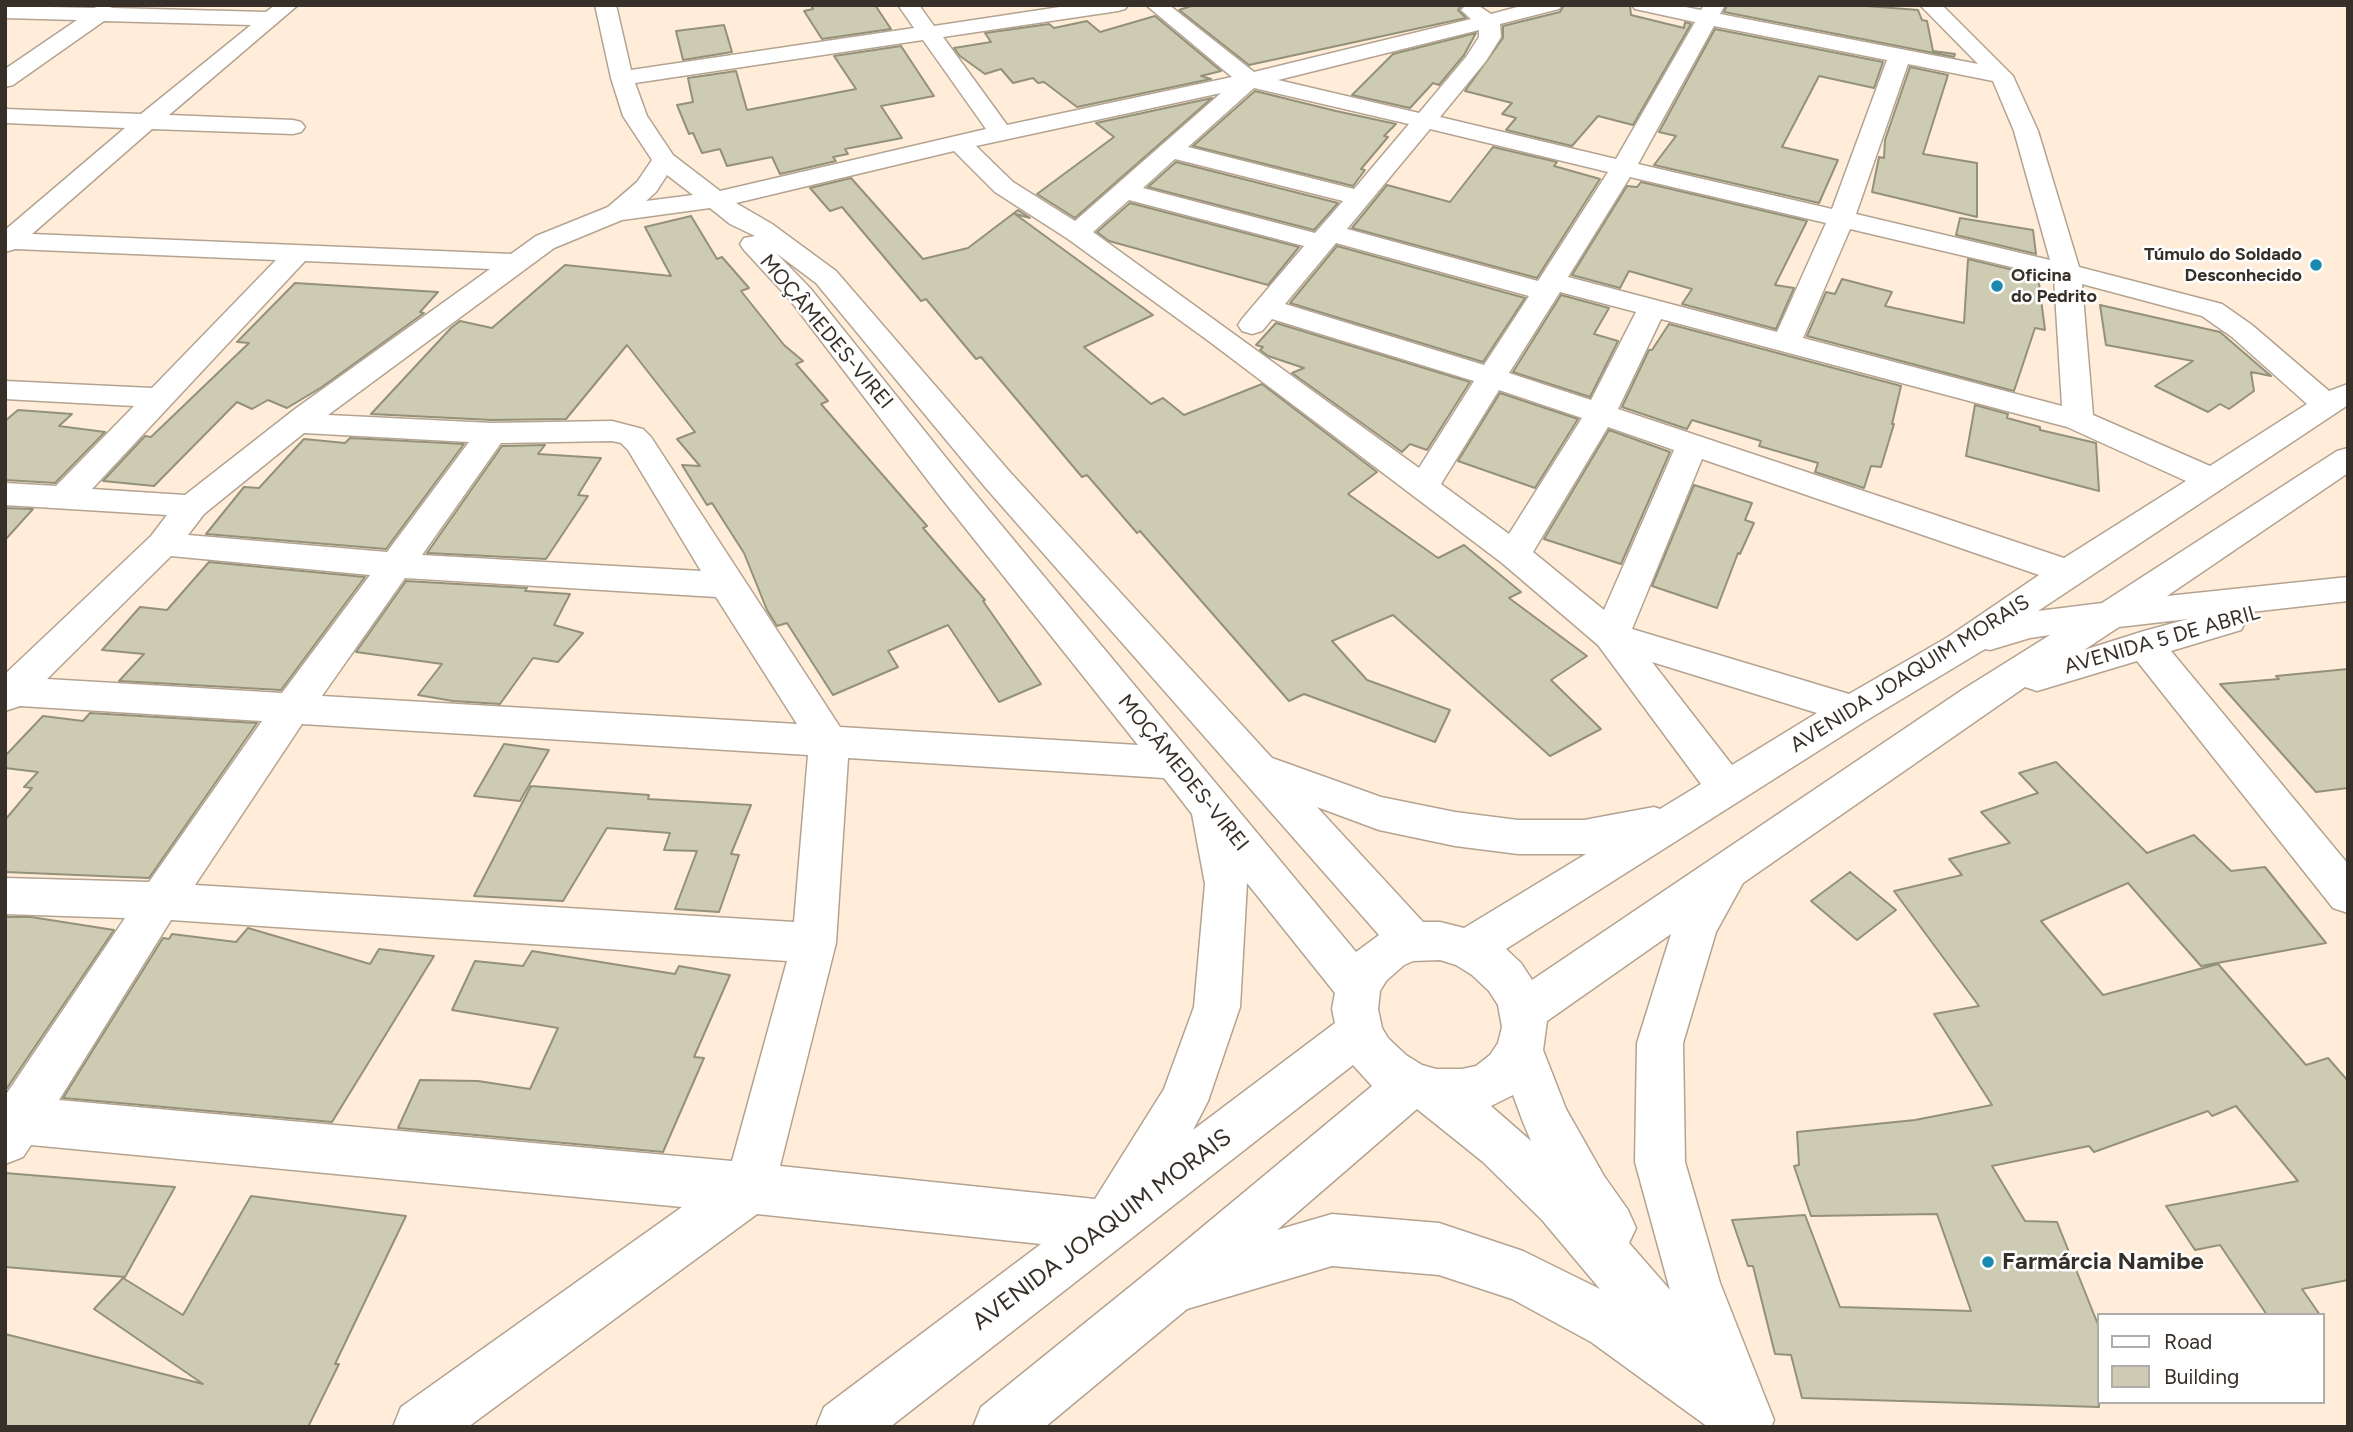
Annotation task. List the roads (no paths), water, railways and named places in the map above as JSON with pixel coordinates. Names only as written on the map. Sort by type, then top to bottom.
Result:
[{"type":"street","points":[[605,5],[622,78],[635,116],[664,160],[727,209]]},
{"type":"street","points":[[908,5],[1000,132]]},
{"type":"street","points":[[622,78],[1118,5]]},
{"type":"street","points":[[1156,5],[1250,80],[2067,272],[2212,310],[2337,398]]},
{"type":"street","points":[[1465,5],[1489,22]]},
{"type":"street","points":[[617,213],[727,209],[959,142],[1250,80],[1552,5]]},
{"type":"street","points":[[1642,5],[1711,12],[1900,56],[2002,76]]},
{"type":"street","points":[[1930,5],[2002,76],[2026,131],[2067,272],[2078,420]]},
{"type":"street","points":[[5,80],[106,10]]},
{"type":"street","points":[[5,12],[279,12]]},
{"type":"street","points":[[6,242],[146,121],[279,12]]},
{"type":"street","points":[[1422,488],[1623,168],[1711,12]]},
{"type":"street","points":[[1234,347],[1475,61],[1490,37],[1489,22]]},
{"type":"street","points":[[1786,345],[1840,219],[1900,56]]},
{"type":"street","points":[[1077,233],[1250,80]]},
{"type":"street","points":[[5,116],[293,127]]},
{"type":"street","points":[[959,142],[1004,187],[1077,233],[1234,347],[1514,555],[1611,636],[1728,789]]},
{"type":"street","points":[[1169,150],[1360,198]]},
{"type":"street","points":[[8,694],[163,544],[192,506],[298,423],[545,242],[617,213],[647,187],[664,160]]},
{"type":"street","points":[[1124,191],[1652,309],[2078,420],[2213,480]]},
{"type":"street","name":"MOÇÂMEDES-VIREI","points":[[727,209],[746,237],[800,294],[951,487],[1177,763],[1359,1010]]},
{"type":"street","name":"MOÇÂMEDES-VIREI","points":[[727,209],[772,236],[826,277],[997,479],[1413,942]]},
{"type":"street","points":[[6,242],[517,262]]},
{"type":"street","points":[[66,496],[296,255]]},
{"type":"street","points":[[1267,308],[1491,377],[2068,572]]},
{"type":"street","points":[[1514,555],[1600,414],[1652,309]]},
{"type":"street","points":[[5,390],[161,398]]},
{"type":"street","name":"AVENIDA JOAQUIM MORAIS","points":[[1468,949],[1853,710],[1961,647],[2068,572],[2337,398]]},
{"type":"street","points":[[298,423],[492,433],[612,431],[632,436],[640,443],[727,585],[829,742],[814,943],[750,1188],[421,1427]]},
{"type":"street","points":[[492,433],[292,708],[10,1127],[750,1188],[1107,1226],[1184,1101],[1217,1007],[1226,884],[1212,809]]},
{"type":"street","points":[[1611,636],[1692,446]]},
{"type":"street","points":[[1001,1427],[1423,1088],[1462,1092],[1488,1085],[1507,1071],[1522,1031],[1732,865],[1979,697],[2162,583],[2348,458]]},
{"type":"street","points":[[5,494],[192,506]]},
{"type":"street","points":[[163,544],[396,565],[727,585]]},
{"type":"street","name":"AVENIDA 5 DE ABRIL","points":[[1961,647],[2030,625],[2348,590]]},
{"type":"street","name":"AVENIDA 5 DE ABRIL","points":[[1979,697],[2067,666],[2348,590]]},
{"type":"street","points":[[1611,636],[1853,710]]},
{"type":"street","points":[[2144,644],[2348,895]]},
{"type":"street","points":[[8,694],[292,708],[1177,763]]},
{"type":"street","points":[[1259,770],[1379,813],[1455,830],[1506,836],[1584,837],[1677,820]]},
{"type":"street","points":[[1732,865],[1695,928],[1660,1043],[1660,1162],[1694,1283],[1749,1424]]},
{"type":"street","points":[[5,896],[160,901],[814,943]]},
{"type":"street","points":[[1440,941],[1468,949],[1488,961],[1505,977],[1518,996],[1522,1031],[1547,1122],[1586,1194],[1749,1424],[1560,1202],[1500,1145],[1423,1088],[1389,1071],[1371,1053],[1359,1010],[1370,967],[1388,951],[1413,942],[1440,941]]},
{"type":"street","name":"AVENIDA JOAQUIM MORAIS","points":[[844,1427],[1107,1226],[1359,1010]]},
{"type":"street","points":[[1172,1287],[1332,1240],[1438,1250],[1523,1277],[1610,1324],[1749,1424]]},
{"type":"place","name":"Túmulo do Soldado Desconhecido","points":[[2316,265]]},
{"type":"place","name":"Oficina do Pedrito","points":[[1997,286]]},
{"type":"place","name":"Farmárcia Namibe","points":[[1988,1262]]}]
